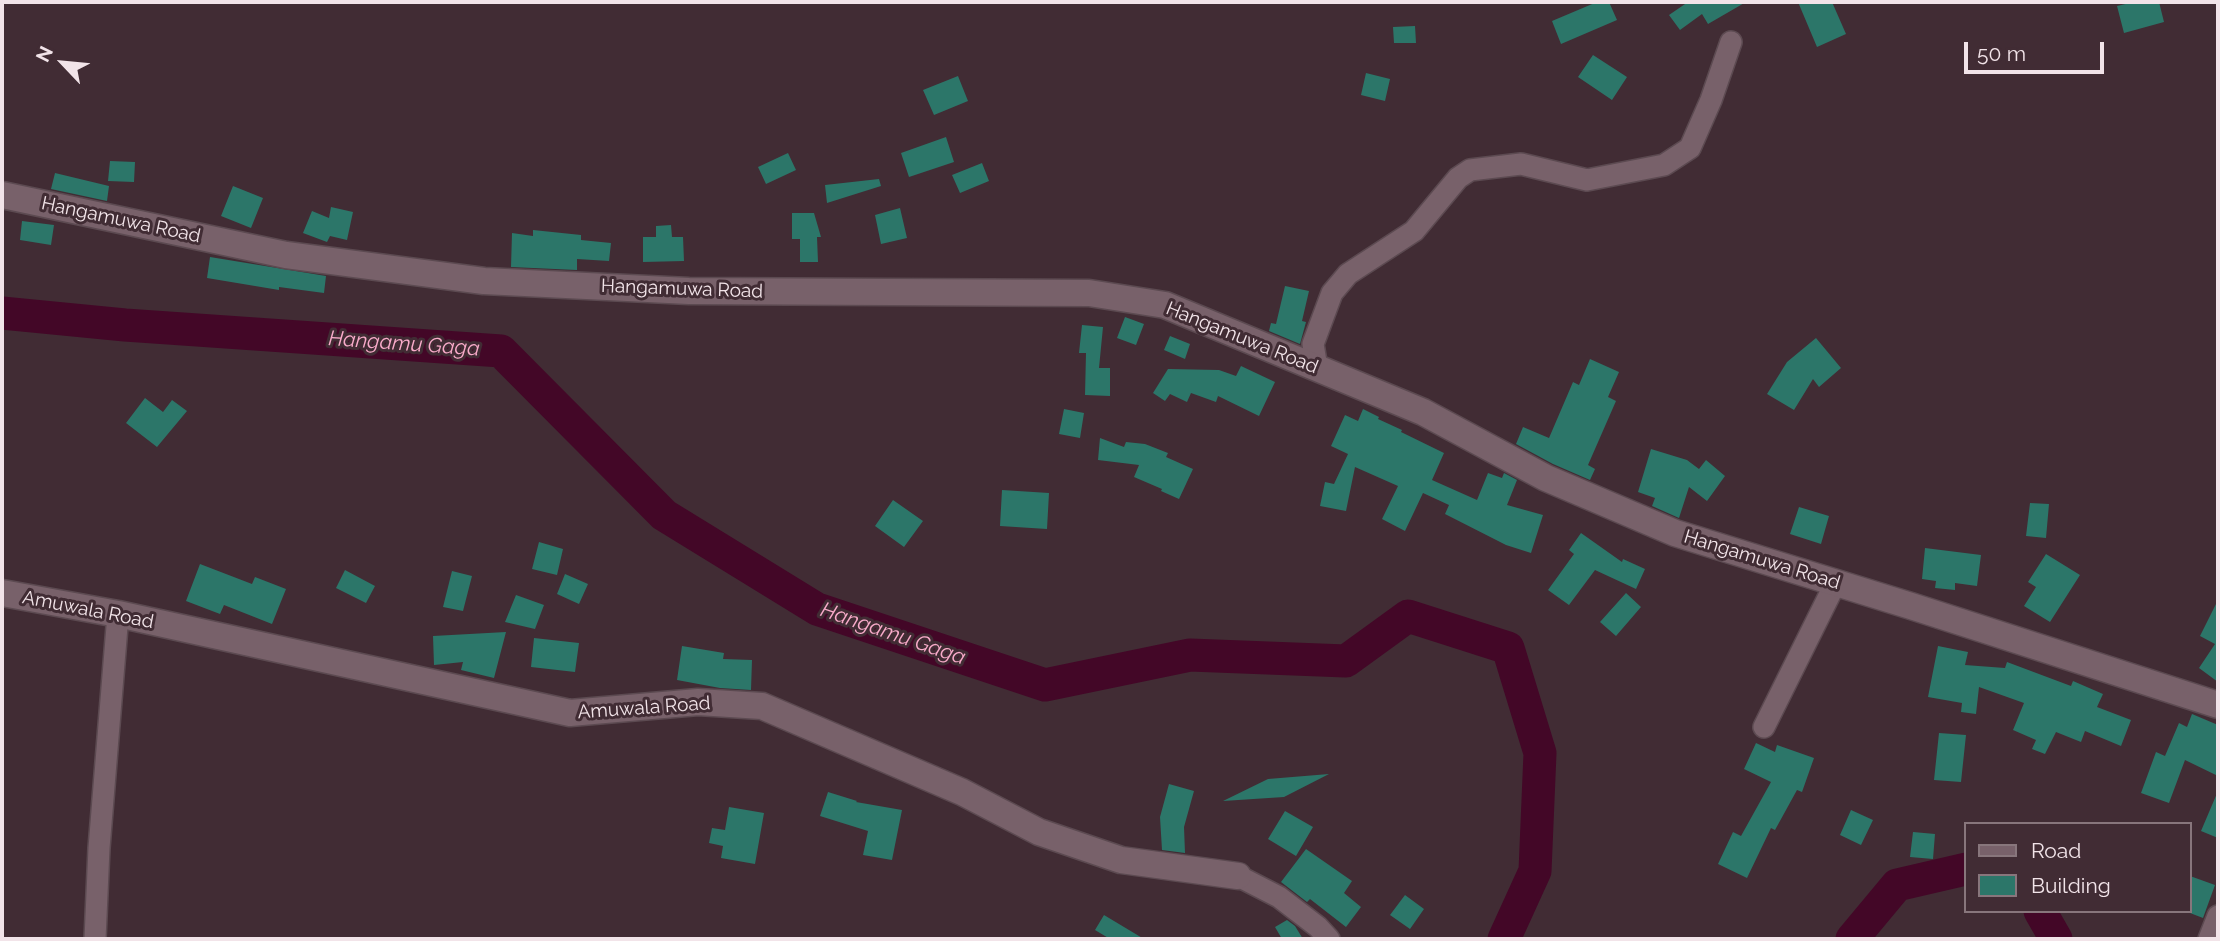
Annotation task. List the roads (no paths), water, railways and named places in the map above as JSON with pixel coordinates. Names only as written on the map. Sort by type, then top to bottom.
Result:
[{"type":"street","points":[[1317,368],[1313,344],[1332,293],[1348,274],[1414,231],[1458,178],[1470,170],[1521,164],[1587,180],[1664,164],[1690,148],[1711,100],[1731,42]]},
{"type":"street","name":"Hangamuwa Road","points":[[2,195],[286,255],[484,281],[689,291],[1088,293],[1165,304],[1423,412],[1546,478],[1663,528],[2218,705]]},
{"type":"street","points":[[1764,727],[1836,582]]},
{"type":"street","name":"Amuwala Road","points":[[2,593],[118,614],[570,713],[698,702],[762,706],[962,792],[1038,832],[1121,860],[1238,876],[1279,897],[1318,927],[1329,939]]},
{"type":"street","points":[[95,939],[99,848],[118,614]]},
{"type":"street","points":[[2209,939],[2218,916]]},
{"type":"waterway","name":"Hangamu Gaga","points":[[2,313],[125,325],[501,351],[664,515],[817,609],[1045,685],[1190,655],[1346,661],[1408,616],[1508,648],[1540,753],[1535,871],[1504,939]]},
{"type":"waterway","name":"Hangamu Gaga","points":[[1852,939],[1897,885],[1965,869]]},
{"type":"waterway","name":"Hangamu Gaga","points":[[2041,913],[2056,939]]}]
